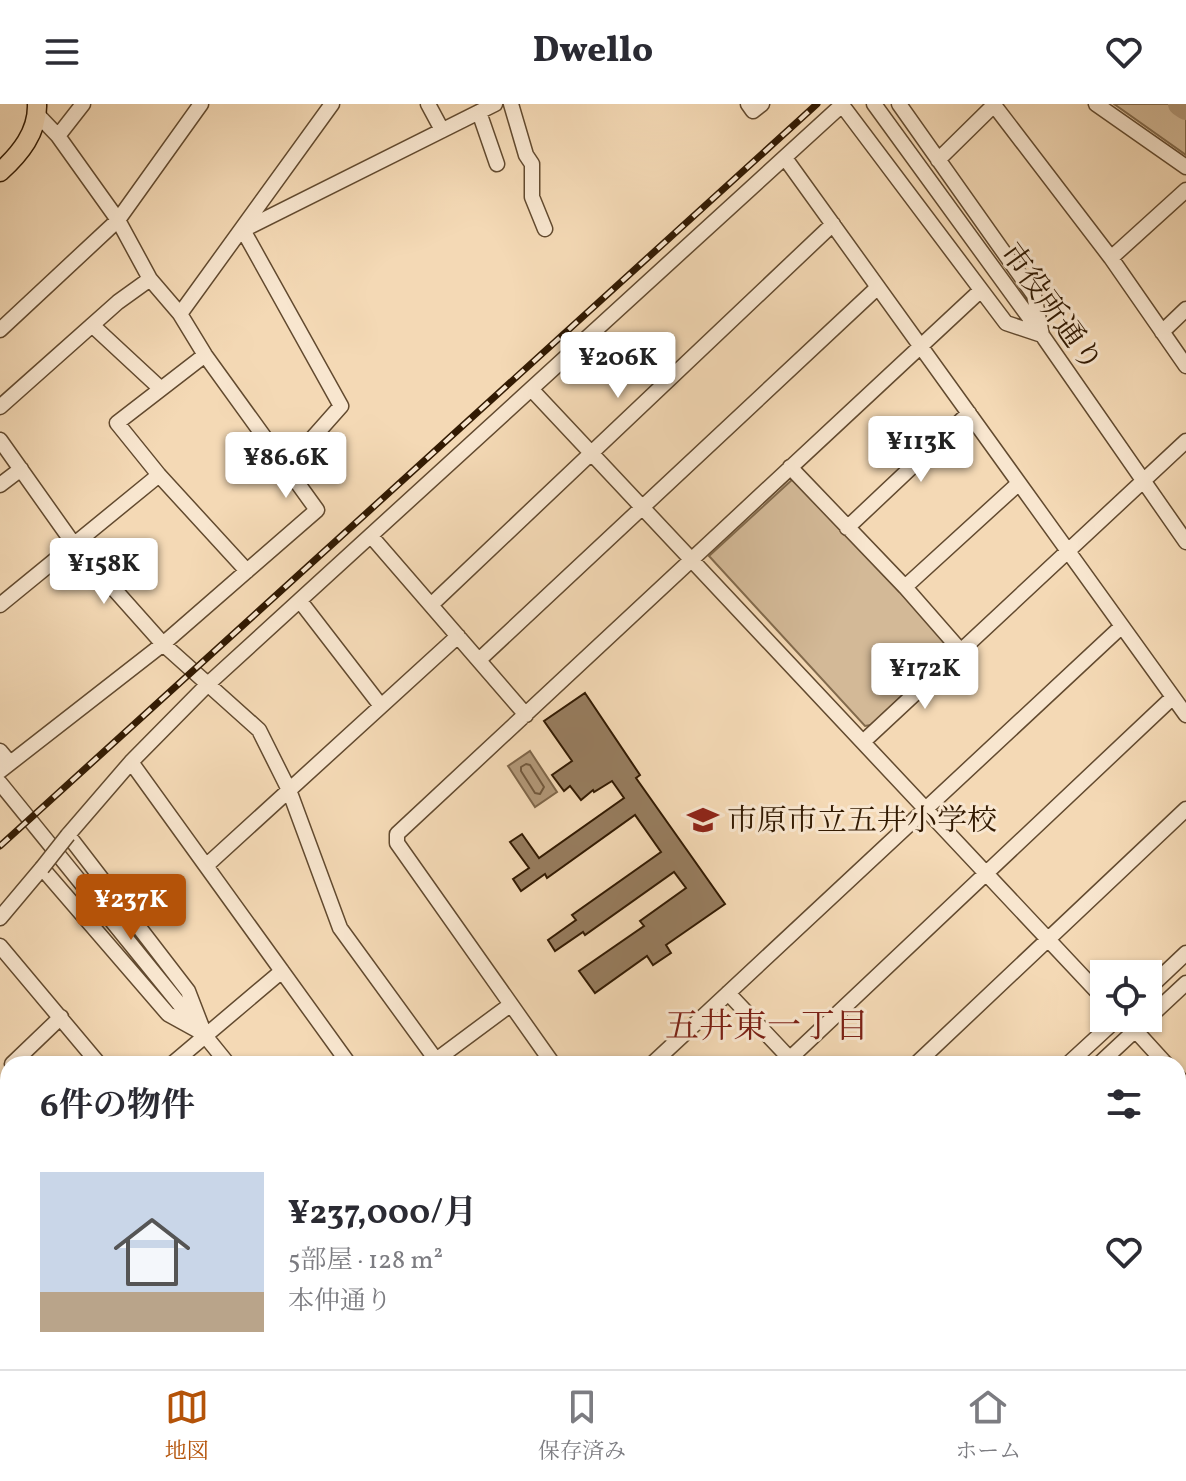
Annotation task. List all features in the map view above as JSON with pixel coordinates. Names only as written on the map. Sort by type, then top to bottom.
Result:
[{"type":"main road","points":[[0,172],[22,148],[34,128],[37,109]]},
{"type":"street","points":[[58,136],[83,104]]},
{"type":"street","points":[[0,330],[118,220],[201,104]]},
{"type":"street","points":[[180,314],[332,104]]},
{"type":"street","points":[[243,230],[495,104]]},
{"type":"street","points":[[511,104],[526,155],[532,164],[532,197],[545,229]]},
{"type":"street","points":[[748,104],[753,111],[762,104]]},
{"type":"street","name":"市役所通り","points":[[874,104],[1042,335],[1186,542]]},
{"type":"street","points":[[0,918],[131,762],[208,684],[842,105],[1006,323],[1042,335],[1034,295],[899,104]]},
{"type":"street","points":[[938,160],[995,104],[1111,258],[1186,366]]},
{"type":"street","points":[[1096,104],[1186,167]]},
{"type":"street","points":[[429,105],[442,130]]},
{"type":"street","points":[[0,751],[5,767],[163,644],[317,510],[205,355],[180,314],[150,279],[118,220],[37,109]]},
{"type":"street","points":[[479,112],[497,164]]},
{"type":"street","points":[[785,158],[1186,715]]},
{"type":"street","points":[[1111,258],[1186,190]]},
{"type":"street","points":[[431,605],[833,224]]},
{"type":"street","points":[[243,230],[341,406],[286,468]]},
{"type":"street","points":[[0,407],[118,302],[150,279]]},
{"type":"street","points":[[479,660],[878,287]]},
{"type":"street","points":[[547,1056],[395,838],[980,291]]},
{"type":"street","points":[[1162,332],[1186,309]]},
{"type":"street","points":[[92,325],[161,389]]},
{"type":"street","points":[[205,355],[117,423],[159,475],[247,571]]},
{"type":"street","points":[[532,390],[1090,984]]},
{"type":"street","points":[[847,528],[969,413]]},
{"type":"street","points":[[0,440],[73,543],[163,644],[259,730],[289,790],[340,928],[433,1056]]},
{"type":"street","points":[[863,742],[1186,441]]},
{"type":"street","points":[[790,467],[905,587],[961,651]]},
{"type":"street","points":[[0,485],[21,469]]},
{"type":"street","points":[[0,605],[159,475]]},
{"type":"street","points":[[905,587],[1019,483]]},
{"type":"street","points":[[371,536],[526,715]]},
{"type":"street","points":[[300,601],[381,706]]},
{"type":"street","points":[[661,1056],[1122,626]]},
{"type":"street","points":[[207,865],[458,636]]},
{"type":"street","points":[[796,1056],[1173,697]]},
{"type":"street","points":[[131,762],[343,1056]]},
{"type":"street","points":[[0,783],[222,1056]]},
{"type":"street","points":[[925,1056],[1186,809]]},
{"type":"street","points":[[68,835],[188,991],[205,1035]]},
{"type":"street","points":[[42,868],[168,1014],[205,1035]]},
{"type":"street","points":[[0,946],[93,1056]]},
{"type":"street","points":[[1162,976],[1186,953]]},
{"type":"street","points":[[181,1056],[282,971]]},
{"type":"street","points":[[1162,1005],[1186,983]]},
{"type":"street","points":[[728,993],[785,1056]]},
{"type":"street","points":[[445,1056],[510,1005]]},
{"type":"street","points":[[20,1056],[61,1017]]},
{"type":"street","points":[[1077,1056],[1103,1032]]},
{"type":"street","points":[[1107,1056],[1133,1032]]},
{"type":"street","points":[[1137,1032],[1159,1056]]},
{"type":"shaded area","points":[[1114,104],[1186,104],[1186,155]]},
{"type":"shaded area","points":[[794,478],[949,645],[947,654],[871,725],[865,726],[709,556]]},
{"type":"water","points":[[530,751],[557,792],[535,807],[508,766]]},
{"type":"building","points":[[585,693],[640,775],[636,778],[725,904],[666,945],[671,953],[653,965],[647,956],[595,993],[579,971],[644,926],[640,921],[686,888],[674,872],[585,935],[583,932],[555,951],[548,940],[576,920],[572,915],[661,852],[635,815],[547,878],[545,874],[521,891],[513,879],[529,868],[510,842],[522,834],[539,858],[624,798],[612,781],[581,800],[570,786],[564,791],[552,775],[572,761],[544,721]]},
{"type":"waterway","points":[[1180,104],[1186,108]]},
{"type":"railway","points":[[0,846],[817,104]]},
{"type":"place","name":"市原市立五井小学校","points":[[703,820]]},
{"type":"district","name":"五井東一丁目","points":[[767,1025]]}]
